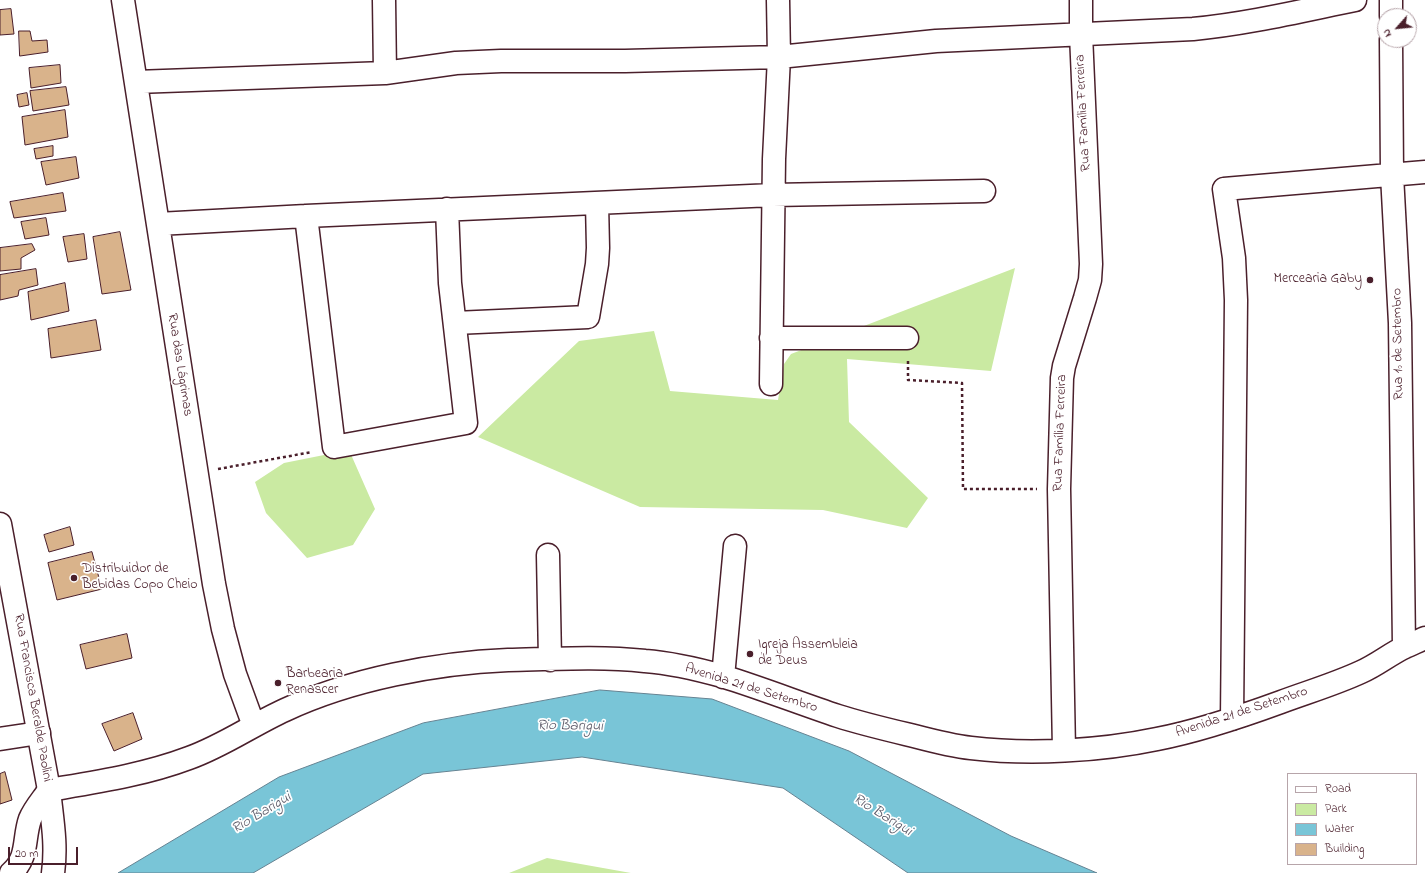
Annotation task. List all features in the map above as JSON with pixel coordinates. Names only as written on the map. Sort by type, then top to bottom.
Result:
[{"type":"street","name":"Rua das Lágrimas","points":[[123,0],[214,584],[223,629],[235,674],[254,726]]},
{"type":"street","points":[[384,0],[386,73]]},
{"type":"street","points":[[771,384],[773,195],[779,57],[778,0]]},
{"type":"street","name":"Rua Família Ferreira","points":[[1064,750],[1059,489],[1062,378],[1064,366],[1090,280],[1091,264],[1081,34],[1081,0]]},
{"type":"street","points":[[136,82],[386,73],[456,63],[501,60],[625,62],[779,57],[936,41],[1193,29],[1252,22],[1355,0]]},
{"type":"street","name":"Rua 1º de Setembro","points":[[1391,48],[1392,175],[1400,323],[1404,647]]},
{"type":"street","points":[[1232,719],[1236,300],[1234,258],[1224,189],[1425,172]]},
{"type":"street","points":[[158,224],[447,209],[773,195],[984,192]]},
{"type":"street","points":[[455,323],[588,317],[597,264],[597,203]]},
{"type":"street","points":[[306,216],[334,447],[466,423],[450,283],[447,209]]},
{"type":"street","points":[[771,338],[908,338]]},
{"type":"street","name":"Rua Francisca Beralde Paolini","points":[[0,524],[3,553],[49,790],[55,847],[53,873]]},
{"type":"street","points":[[723,677],[735,546]]},
{"type":"street","points":[[548,555],[550,660]]},
{"type":"street","name":"Avenida 21 de Setembro","points":[[49,790],[130,775],[163,767],[217,746],[283,711],[309,700],[350,686],[404,673],[470,662],[610,659],[646,661],[683,667],[723,677],[842,717],[938,742],[968,748],[1003,751],[1064,750],[1117,746],[1156,740],[1232,719],[1338,682],[1363,671],[1404,647],[1425,638]]},
{"type":"street","points":[[0,739],[39,733]]},
{"type":"street","points":[[11,873],[23,858],[31,817],[49,790]]},
{"type":"path","points":[[908,380],[962,383],[963,489],[1059,489]]},
{"type":"path","points":[[196,473],[334,447]]},
{"type":"green space","points":[[1015,268],[991,371],[847,359],[849,422],[928,498],[907,528],[823,510],[640,507],[478,437],[579,341],[654,331],[670,391],[778,400],[784,364],[791,354]]},
{"type":"green space","points":[[349,450],[375,509],[353,545],[307,558],[266,513],[255,482],[284,463]]},
{"type":"green space","points":[[547,858],[631,873],[509,873]]},
{"type":"water","name":"Rio Barigui","points":[[600,690],[712,699],[849,751],[1011,836],[1097,873],[908,873],[783,788],[582,757],[423,774],[253,873],[118,873],[279,777],[423,723]]},
{"type":"building","points":[[11,9],[14,34],[0,35],[0,10]]},
{"type":"building","points":[[19,31],[30,31],[32,41],[47,40],[48,52],[20,56]]},
{"type":"building","points":[[60,65],[61,83],[31,88],[29,68]]},
{"type":"building","points":[[66,87],[69,105],[33,111],[30,91]]},
{"type":"building","points":[[27,93],[29,105],[19,107],[17,95]]},
{"type":"building","points":[[65,110],[68,137],[25,145],[22,117]]},
{"type":"building","points":[[53,146],[53,156],[36,159],[34,149]]},
{"type":"building","points":[[76,157],[79,178],[46,185],[41,162]]},
{"type":"building","points":[[63,193],[66,211],[14,218],[10,202]]},
{"type":"building","points":[[46,218],[49,235],[25,239],[21,222]]},
{"type":"building","points":[[120,232],[131,290],[102,294],[93,237]]},
{"type":"building","points":[[84,234],[87,259],[68,262],[63,237]]},
{"type":"building","points":[[32,244],[35,250],[21,258],[21,269],[0,271],[0,248]]},
{"type":"building","points":[[36,269],[38,285],[19,290],[18,296],[0,300],[0,275]]},
{"type":"building","points":[[65,283],[69,311],[31,320],[28,292]]},
{"type":"building","points":[[96,320],[101,350],[51,358],[48,329]]},
{"type":"building","points":[[70,527],[74,545],[49,552],[44,535]]},
{"type":"building","points":[[92,552],[102,589],[57,600],[48,563]]},
{"type":"building","points":[[127,634],[132,658],[86,669],[80,645]]},
{"type":"building","points":[[133,713],[142,739],[114,751],[102,724]]},
{"type":"building","points":[[5,772],[12,800],[0,804],[0,774]]},
{"type":"place","name":"Mercearia Gaby","points":[[1370,280]]},
{"type":"place","name":"Distribuidor de Bebidas Copo Cheio","points":[[74,578]]},
{"type":"place","name":"Igreja Assembleia de Deus","points":[[750,654]]},
{"type":"place","name":"Barbearia Renascer","points":[[278,683]]}]
